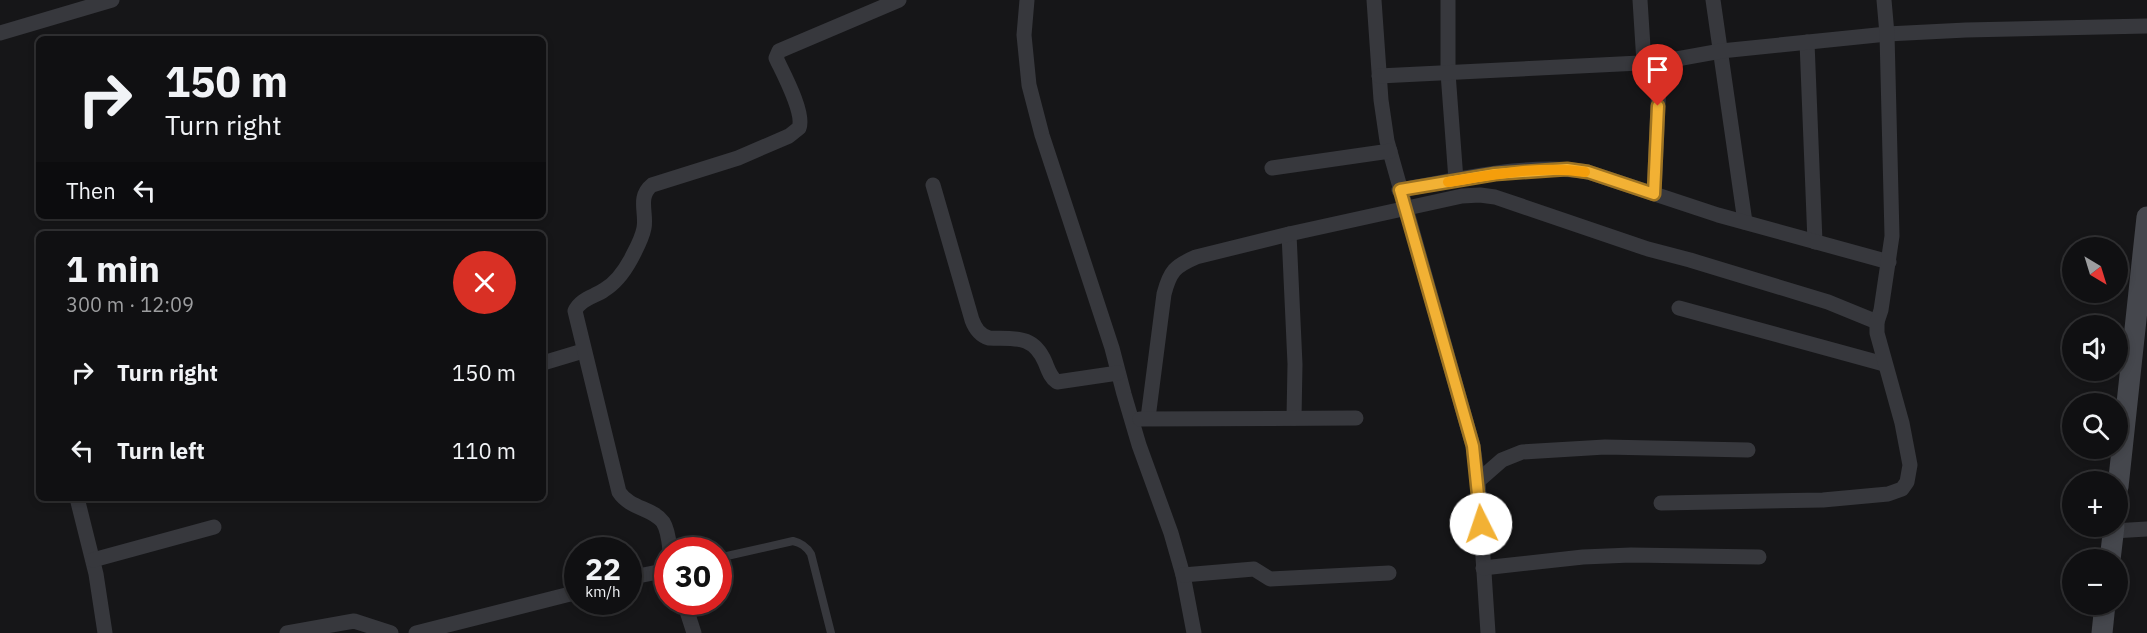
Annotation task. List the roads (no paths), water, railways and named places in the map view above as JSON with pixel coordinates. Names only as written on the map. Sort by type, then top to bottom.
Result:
[{"type":"street","points":[[0,33],[112,0]]},
{"type":"street","points":[[668,537],[663,521],[623,499],[619,492],[575,311],[582,301],[605,290],[615,282],[631,260],[643,231],[643,196],[652,185],[738,158],[795,132],[801,123],[776,54],[784,48],[899,0]]},
{"type":"street","points":[[1027,0],[1024,35],[1029,86],[1039,125],[1112,348],[1118,373],[1141,419]]},
{"type":"street","points":[[1374,0],[1382,110],[1390,151],[1473,446],[1478,481],[1488,633]]},
{"type":"street","points":[[1448,0],[1448,73],[1456,180]]},
{"type":"street","points":[[1640,0],[1644,63]]},
{"type":"street","points":[[1713,0],[1745,222]]},
{"type":"street","points":[[1661,503],[1823,500],[1888,494],[1902,489],[1907,482],[1910,465],[1902,423],[1879,342],[1879,316],[1889,262],[1892,207],[1884,0]]},
{"type":"street","points":[[1379,76],[1660,62],[1721,51],[1887,34],[2147,26]]},
{"type":"street","points":[[1807,42],[1815,242]]},
{"type":"street","points":[[1654,194],[1660,62]]},
{"type":"street","points":[[1272,168],[1390,151]]},
{"type":"street","points":[[1194,633],[1184,575],[1165,512],[1141,450],[1141,419],[1164,294],[1168,278],[1173,270],[1182,263],[1196,257],[1289,234],[1402,200],[1456,180],[1495,174],[1567,169],[1588,172],[1745,222],[1889,262]]},
{"type":"street","points":[[933,185],[976,329],[984,337],[1025,339],[1032,343],[1040,351],[1052,378],[1057,382],[1118,373]]},
{"type":"street","points":[[1402,200],[1480,195],[1495,197],[1648,249],[1879,316]]},
{"type":"street","points":[[2120,471],[2144,265],[2147,217]]},
{"type":"street","points":[[1289,234],[1296,364],[1294,418]]},
{"type":"street","points":[[1679,308],[1884,364]]},
{"type":"street","points":[[546,362],[583,351]]},
{"type":"street","points":[[1141,419],[1356,418]]},
{"type":"street","points":[[1478,481],[1502,460],[1522,452],[1605,447],[1748,450]]},
{"type":"street","points":[[78,501],[93,561],[105,633]]},
{"type":"street","points":[[93,561],[214,527]]},
{"type":"street","points":[[2128,529],[2147,529]]},
{"type":"street","points":[[1484,568],[1583,557],[1631,555],[1759,557]]},
{"type":"street","points":[[1184,575],[1254,569],[1270,579],[1389,573]]},
{"type":"street","points":[[416,633],[564,596]]},
{"type":"street","points":[[688,615],[694,633]]},
{"type":"street","points":[[2102,633],[2104,615]]},
{"type":"street","points":[[287,633],[354,621],[391,633]]},
{"type":"lane","points":[[732,555],[793,541],[807,548],[811,554],[831,633]]}]
